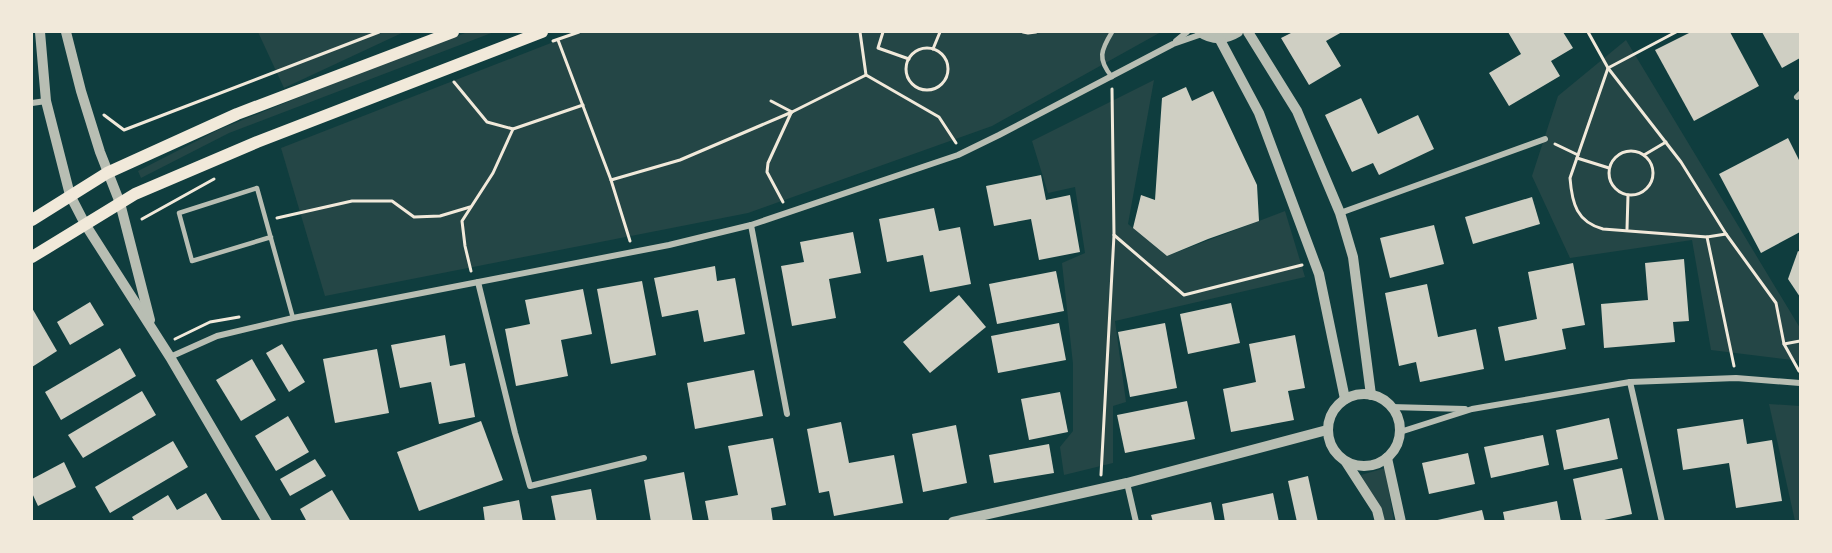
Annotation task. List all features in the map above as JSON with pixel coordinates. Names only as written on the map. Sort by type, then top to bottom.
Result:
[{"type":"main road","points":[[32,220],[107,173],[237,114],[453,32]]},
{"type":"main road","points":[[32,257],[135,194],[257,142],[542,32]]},
{"type":"street","points":[[40,32],[46,101],[70,195],[85,224],[170,357],[267,522]]},
{"type":"street","points":[[66,32],[81,91],[107,173],[120,203],[152,329]]},
{"type":"street","points":[[1173,44],[1187,32]]},
{"type":"street","points":[[170,357],[217,336],[293,318],[633,252],[751,225],[958,155],[1173,44],[1201,33],[1219,38],[1229,37],[1238,32]]},
{"type":"street","points":[[1248,32],[1297,111],[1340,213],[1353,257],[1371,395]]},
{"type":"street","points":[[1219,38],[1259,113],[1319,274],[1345,399]]},
{"type":"street","points":[[32,103],[46,101]]},
{"type":"street","points":[[1340,213],[1545,139]]},
{"type":"street","points":[[751,225],[788,414]]},
{"type":"street","points":[[478,282],[530,486],[644,458]]},
{"type":"street","points":[[1400,432],[1472,409],[1630,382],[1736,378],[1800,383]]},
{"type":"street","points":[[1630,382],[1662,522]]},
{"type":"street","points":[[1346,462],[1360,466],[1374,465],[1387,458],[1396,446],[1400,432],[1397,417],[1382,399],[1371,395],[1357,395],[1345,399],[1329,418],[1327,430],[1333,448],[1346,462],[1377,510],[1380,522]]},
{"type":"street","points":[[1391,407],[1472,409]]},
{"type":"street","points":[[953,522],[1127,483],[1327,430]]},
{"type":"street","points":[[1387,458],[1401,522]]},
{"type":"street","points":[[1127,483],[1136,522]]},
{"type":"lane","points":[[1112,32],[1101,51],[1102,60],[1112,77]]},
{"type":"lane","points":[[271,237],[192,261],[179,213],[258,188],[293,318]]},
{"type":"path","points":[[124,130],[379,32]]},
{"type":"path","points":[[860,32],[866,75]]},
{"type":"path","points":[[883,32],[878,48],[909,59]]},
{"type":"path","points":[[933,49],[940,32]]},
{"type":"path","points":[[1023,32],[1036,32]]},
{"type":"path","points":[[1588,32],[1608,68],[1681,162],[1726,234],[1776,303],[1784,344],[1800,375]]},
{"type":"path","points":[[1676,32],[1608,68],[1570,178],[1571,192],[1580,216],[1590,226],[1707,237],[1726,234]]},
{"type":"path","points":[[558,39],[611,180],[633,252]]},
{"type":"path","points":[[933,49],[944,56],[949,70],[939,87],[925,90],[913,84],[906,72],[909,59],[919,50],[933,49]]},
{"type":"path","points":[[611,180],[680,160],[792,112],[866,75]]},
{"type":"path","points":[[866,75],[939,117],[957,143],[946,147]]},
{"type":"path","points":[[1101,489],[1114,235],[1112,77]]},
{"type":"path","points":[[452,81],[487,122],[513,129],[583,105]]},
{"type":"path","points":[[771,101],[792,112]]},
{"type":"path","points":[[789,213],[767,172],[768,163],[792,112]]},
{"type":"path","points":[[472,273],[462,221],[493,173],[513,129]]},
{"type":"path","points":[[1545,139],[1577,156],[1609,168]]},
{"type":"path","points":[[1644,155],[1666,142]]},
{"type":"path","points":[[1637,152],[1644,155],[1652,169],[1653,177],[1650,184],[1639,194],[1628,195],[1617,191],[1609,178],[1609,168],[1615,157],[1621,153],[1637,152]]},
{"type":"path","points":[[1627,230],[1628,195]]},
{"type":"path","points":[[267,221],[352,201],[392,201],[414,216],[440,216],[471,207]]},
{"type":"path","points":[[1114,235],[1184,295],[1314,262]]},
{"type":"path","points":[[1707,237],[1736,378]]},
{"type":"path","points":[[162,345],[210,322],[244,316]]},
{"type":"path","points":[[1784,344],[1800,341]]},
{"type":"shaded area","points":[[258,32],[404,32],[284,88]]},
{"type":"shaded area","points":[[468,32],[494,32],[229,133],[141,178],[138,171],[218,130],[386,62]]},
{"type":"shaded area","points":[[579,32],[1161,32],[992,126],[748,213],[325,296],[281,148]]},
{"type":"shaded area","points":[[1626,40],[1800,328],[1800,361],[1711,350],[1692,240],[1570,258],[1532,176],[1558,96]]},
{"type":"shaded area","points":[[1154,80],[1128,224],[1167,256],[1285,211],[1305,277],[1115,321],[1126,402],[1113,406],[1113,463],[1064,475],[1060,447],[1073,431],[1073,364],[1062,263],[1085,253],[1075,187],[1048,193],[1032,141]]},
{"type":"shaded area","points":[[1769,404],[1800,406],[1800,521],[1795,521]]},
{"type":"shaded area","points":[[1385,468],[1394,521],[1385,521],[1361,475]]},
{"type":"building","points":[[1290,32],[1342,32],[1326,41],[1341,66],[1309,85],[1281,38]]},
{"type":"building","points":[[1508,32],[1563,32],[1573,48],[1551,61],[1560,76],[1509,106],[1489,73],[1521,54]]},
{"type":"building","points":[[1691,32],[1730,32],[1759,86],[1694,121],[1655,50]]},
{"type":"building","points":[[1762,32],[1800,32],[1800,58],[1782,68]]},
{"type":"building","points":[[1186,87],[1192,101],[1213,91],[1257,185],[1259,221],[1167,256],[1133,228],[1141,195],[1155,200],[1162,98]]},
{"type":"building","points":[[1361,98],[1378,134],[1418,115],[1434,149],[1379,175],[1373,163],[1352,172],[1325,115]]},
{"type":"building","points":[[1788,138],[1800,162],[1800,232],[1761,253],[1719,174]]},
{"type":"building","points":[[1041,175],[1046,200],[1070,195],[1080,252],[1039,260],[1031,219],[994,226],[986,186]]},
{"type":"building","points":[[1532,197],[1540,224],[1473,244],[1465,217]]},
{"type":"building","points":[[934,208],[939,231],[960,227],[971,284],[930,292],[923,255],[887,262],[879,219]]},
{"type":"building","points":[[1434,225],[1444,264],[1390,278],[1380,238]]},
{"type":"building","points":[[853,232],[861,273],[829,279],[836,318],[792,326],[781,266],[804,262],[800,242]]},
{"type":"building","points":[[1798,251],[1800,252],[1800,297],[1788,279]]},
{"type":"building","points":[[1684,259],[1689,321],[1673,322],[1675,342],[1604,348],[1601,304],[1648,300],[1645,263]]},
{"type":"building","points":[[1573,263],[1585,325],[1562,329],[1566,349],[1505,361],[1498,327],[1537,319],[1528,272]]},
{"type":"building","points":[[715,266],[717,281],[735,278],[745,334],[704,342],[698,310],[662,317],[654,278]]},
{"type":"building","points":[[1056,271],[1064,311],[997,324],[989,284]]},
{"type":"building","points":[[642,281],[656,355],[611,364],[597,289]]},
{"type":"building","points":[[1427,284],[1438,337],[1476,329],[1484,369],[1420,382],[1416,362],[1399,366],[1385,293]]},
{"type":"building","points":[[583,289],[592,334],[561,340],[568,376],[516,386],[505,329],[530,324],[525,300]]},
{"type":"building","points":[[959,295],[986,327],[930,373],[903,342]]},
{"type":"building","points":[[90,302],[104,325],[70,345],[57,322]]},
{"type":"building","points":[[1231,303],[1240,343],[1188,354],[1180,314]]},
{"type":"building","points":[[32,308],[57,351],[32,367]]},
{"type":"building","points":[[1059,323],[1066,360],[998,373],[991,336]]},
{"type":"building","points":[[1165,323],[1177,388],[1130,397],[1118,332]]},
{"type":"building","points":[[445,335],[450,366],[465,363],[475,417],[439,424],[431,382],[400,388],[391,345]]},
{"type":"building","points":[[1295,335],[1305,388],[1288,391],[1294,420],[1231,432],[1223,389],[1256,382],[1249,344]]},
{"type":"building","points":[[282,344],[305,382],[289,392],[266,353]]},
{"type":"building","points":[[120,348],[136,376],[61,420],[45,392]]},
{"type":"building","points":[[377,349],[389,413],[335,423],[323,359]]},
{"type":"building","points":[[252,359],[276,400],[241,421],[216,380]]},
{"type":"building","points":[[754,370],[763,416],[695,429],[687,383]]},
{"type":"building","points":[[142,391],[156,415],[83,458],[68,435]]},
{"type":"building","points":[[1060,392],[1068,432],[1029,440],[1021,399]]},
{"type":"building","points":[[1187,401],[1195,439],[1125,453],[1117,415]]},
{"type":"building","points":[[288,416],[309,452],[276,471],[255,436]]},
{"type":"building","points":[[1609,418],[1618,459],[1564,470],[1556,430]]},
{"type":"building","points":[[1743,419],[1747,444],[1772,440],[1782,501],[1736,508],[1729,463],[1683,470],[1677,429]]},
{"type":"building","points":[[481,421],[503,480],[419,511],[397,452]]},
{"type":"building","points":[[841,422],[849,463],[894,455],[903,503],[834,516],[829,491],[819,493],[807,429]]},
{"type":"building","points":[[956,425],[967,483],[923,492],[912,434]]},
{"type":"building","points":[[1543,435],[1549,465],[1491,478],[1484,447]]},
{"type":"building","points":[[773,438],[786,505],[771,508],[773,522],[709,522],[705,501],[738,495],[728,446]]},
{"type":"building","points":[[173,441],[188,467],[110,513],[95,487]]},
{"type":"building","points":[[1049,444],[1054,473],[994,483],[989,455]]},
{"type":"building","points":[[1468,453],[1475,484],[1429,494],[1422,463]]},
{"type":"building","points":[[315,459],[326,476],[290,496],[280,479]]},
{"type":"building","points":[[64,462],[76,487],[38,506],[32,493],[32,479]]},
{"type":"building","points":[[1622,468],[1632,514],[1595,522],[1582,522],[1573,479]]},
{"type":"building","points":[[684,472],[693,522],[651,522],[644,480]]},
{"type":"building","points":[[1308,476],[1318,522],[1297,522],[1288,481]]},
{"type":"building","points":[[591,489],[597,522],[556,522],[551,496]]},
{"type":"building","points":[[332,490],[351,522],[307,522],[300,509]]},
{"type":"building","points":[[206,493],[223,522],[135,522],[132,517],[168,495],[177,510]]},
{"type":"building","points":[[1273,493],[1279,522],[1225,522],[1222,504]]},
{"type":"building","points":[[519,500],[523,522],[485,522],[483,507]]},
{"type":"building","points":[[1557,501],[1561,522],[1505,522],[1503,512]]},
{"type":"building","points":[[1211,502],[1215,522],[1153,522],[1151,515]]},
{"type":"building","points":[[1482,510],[1485,522],[1433,521]]}]
